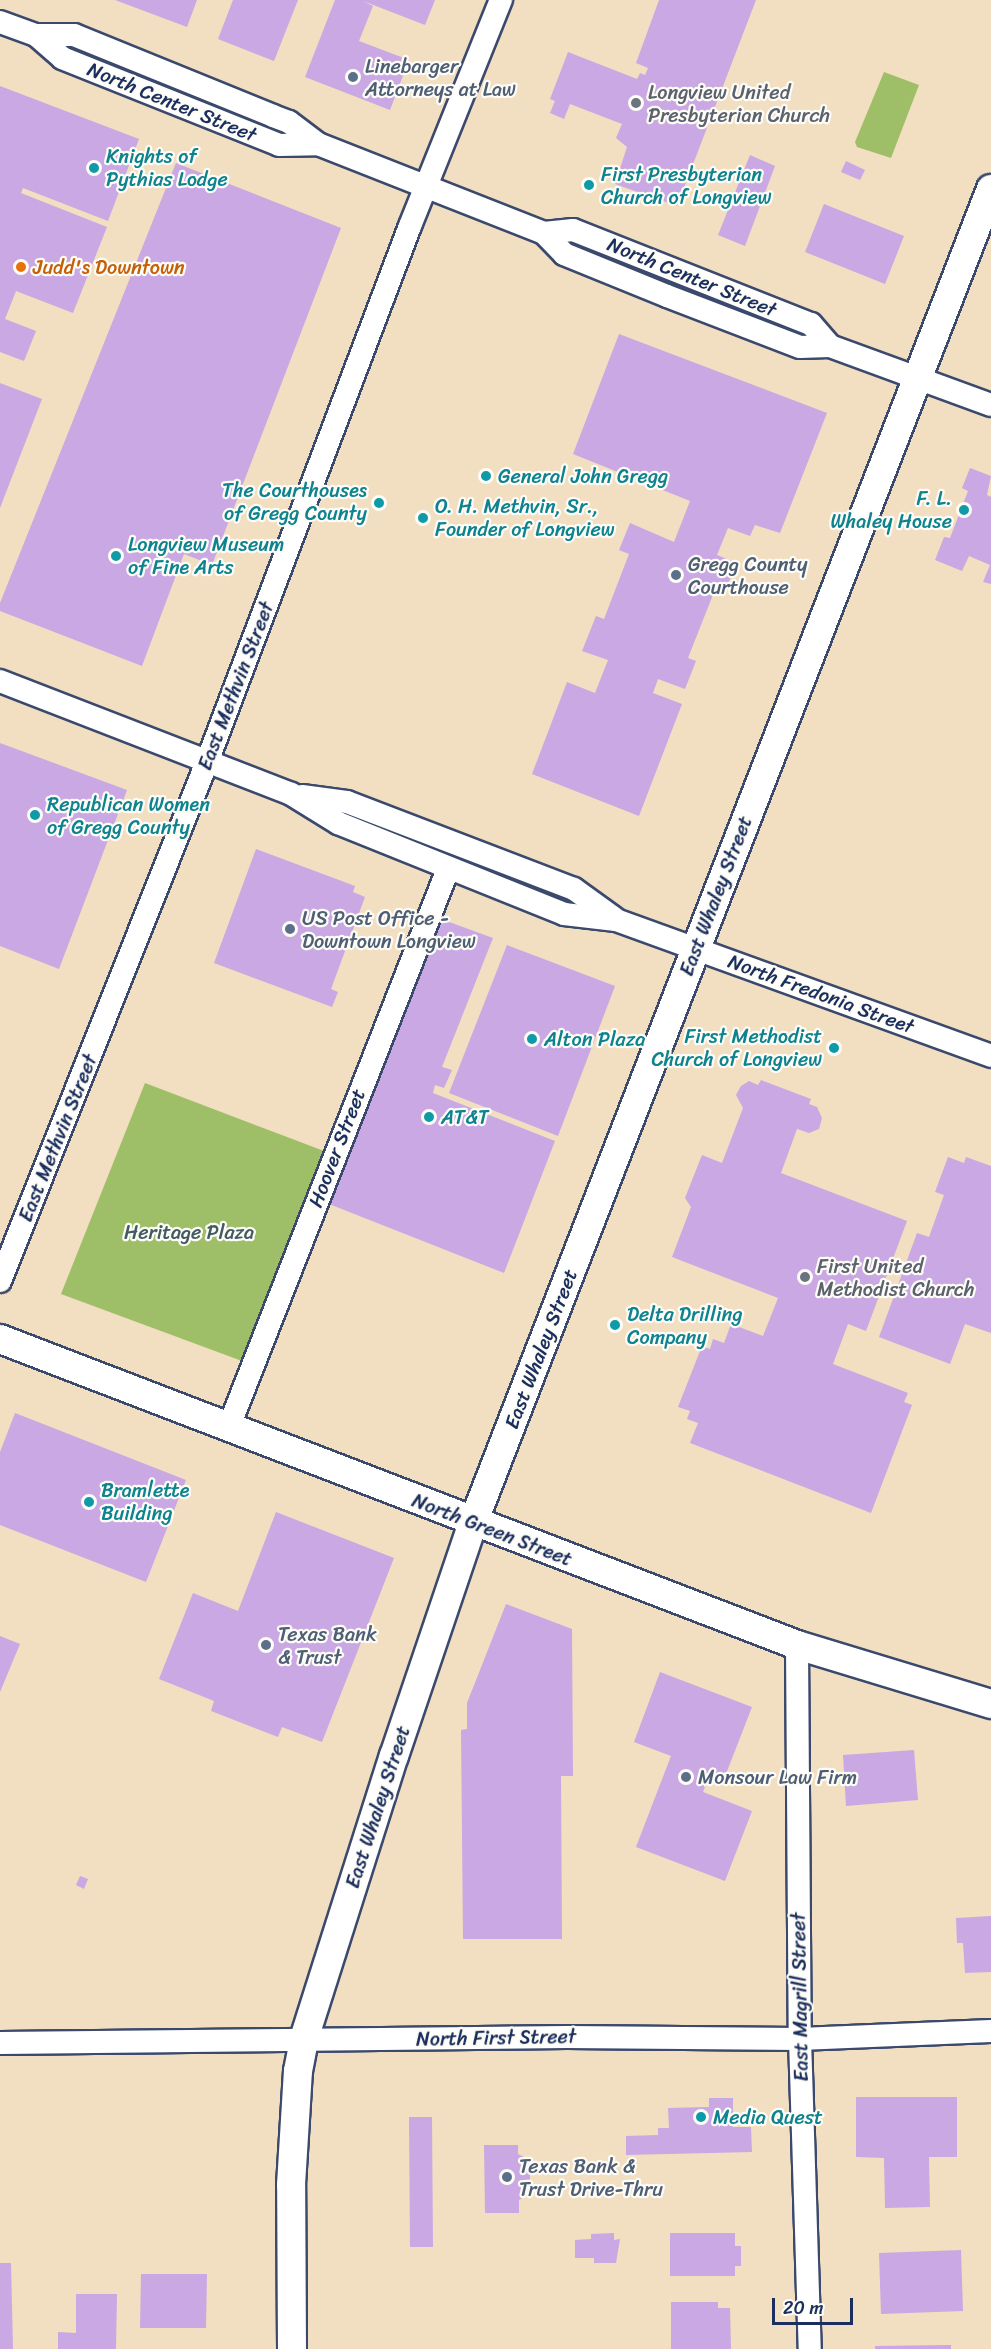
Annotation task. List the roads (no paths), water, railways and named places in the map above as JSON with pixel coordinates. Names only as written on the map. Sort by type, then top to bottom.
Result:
[{"type":"street","name":"East Methvin Street","points":[[0,1281],[207,762],[425,187],[501,0]]},
{"type":"street","name":"North Center Street","points":[[0,22],[36,35],[62,58],[279,145],[318,144],[544,233],[573,230],[811,324],[830,346],[991,405]]},
{"type":"street","name":"East Whaley Street","points":[[292,2349],[294,2108],[304,2039],[473,1523],[991,189]]},
{"type":"street","name":"North Fredonia Street","points":[[0,681],[291,794],[338,823],[564,914],[616,920],[991,1056]]},
{"type":"street","name":"North Fredonia Street","points":[[291,794],[347,802],[574,889],[616,920]]},
{"type":"street","name":"Hoover Street","points":[[228,1429],[448,869]]},
{"type":"street","name":"North Green Street","points":[[0,1339],[228,1429],[797,1645],[991,1704]]},
{"type":"street","name":"East Magrill Street","points":[[797,1645],[800,2039],[810,2349]]},
{"type":"street","name":"North First Street","points":[[0,2043],[304,2039],[800,2039],[991,2031]]},
{"type":"place","name":"Linebarger Attorneys at Law","points":[[353,77]]},
{"type":"place","name":"Longview United Presbyterian Church","points":[[636,103]]},
{"type":"place","name":"Knights of Pythias Lodge","points":[[94,168]]},
{"type":"place","name":"First Presbyterian Church of Longview","points":[[589,185]]},
{"type":"place","name":"Judd's Downtown","points":[[21,267]]},
{"type":"place","name":"General John Gregg","points":[[486,476]]},
{"type":"place","name":"The Courthouses of Gregg County","points":[[379,503]]},
{"type":"place","name":"F. L. Whaley House","points":[[964,510]]},
{"type":"place","name":"O. H. Methvin, Sr., Founder of Longview","points":[[423,518]]},
{"type":"place","name":"Longview Museum of Fine Arts","points":[[116,556]]},
{"type":"place","name":"Gregg County Courthouse","points":[[676,575]]},
{"type":"place","name":"Republican Women of Gregg County","points":[[35,815]]},
{"type":"place","name":"US Post Office - Downtown Longview","points":[[290,929]]},
{"type":"place","name":"Alton Plaza","points":[[532,1039]]},
{"type":"place","name":"First Methodist Church of Longview","points":[[834,1048]]},
{"type":"place","name":"AT&T","points":[[429,1117]]},
{"type":"place","name":"First United Methodist Church","points":[[805,1277]]},
{"type":"place","name":"Delta Drilling Company","points":[[615,1325]]},
{"type":"place","name":"Bramlette Building","points":[[89,1502]]},
{"type":"place","name":"Texas Bank & Trust","points":[[266,1645]]},
{"type":"place","name":"Monsour Law Firm","points":[[686,1777]]},
{"type":"place","name":"Media Quest","points":[[701,2117]]},
{"type":"place","name":"Texas Bank & Trust Drive-Thru","points":[[507,2177]]},
{"type":"park label","name":"Heritage Plaza","points":[[189,1232]]}]
